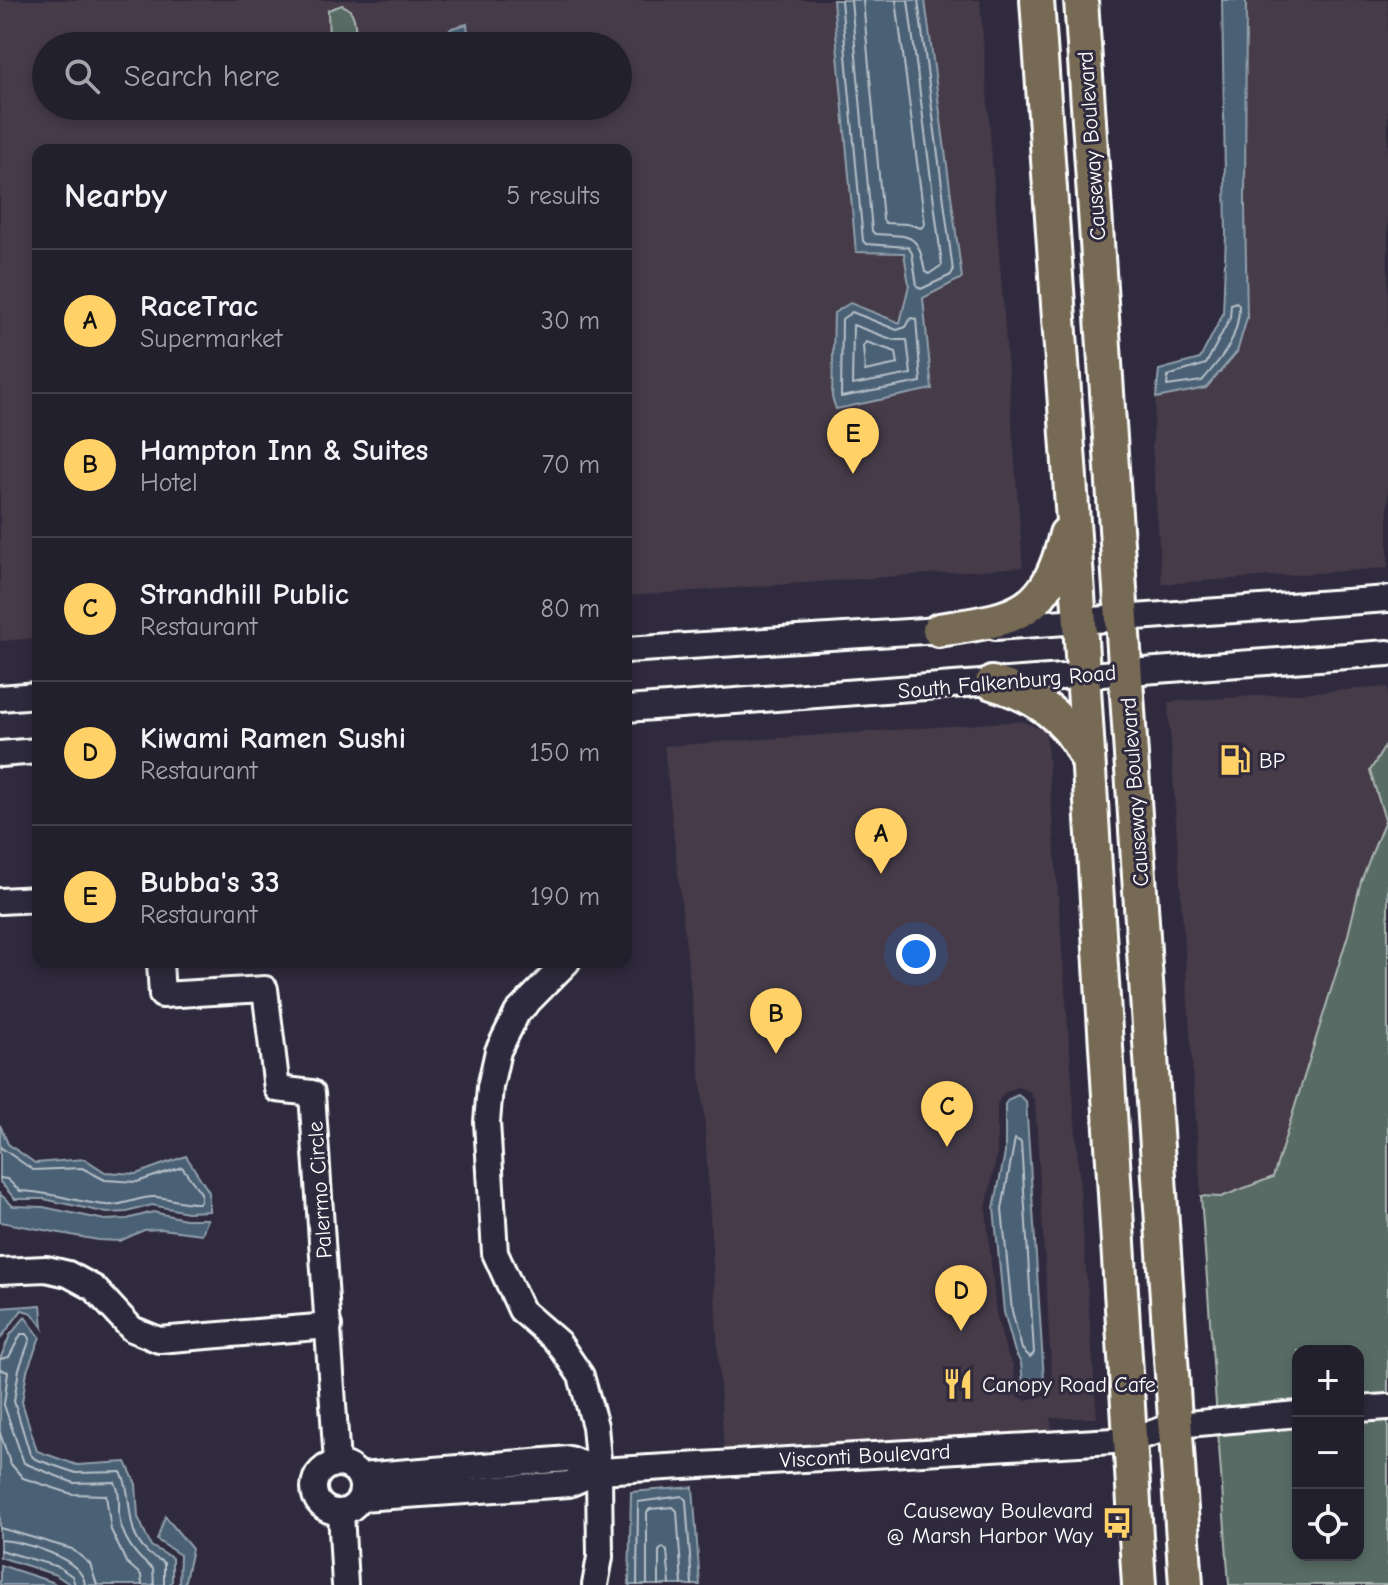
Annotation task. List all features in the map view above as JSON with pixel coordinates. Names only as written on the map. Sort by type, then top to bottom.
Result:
[{"type":"main road","name":"Causeway Boulevard","points":[[1037,0],[1080,623],[1139,1585]]},
{"type":"main road","name":"Causeway Boulevard","points":[[1081,0],[1186,1585]]},
{"type":"main road","points":[[939,630],[1000,619],[1036,601],[1054,575],[1062,553],[1072,503]]},
{"type":"main road","points":[[992,683],[1022,694],[1052,712],[1070,730],[1087,759]]},
{"type":"street","points":[[632,650],[1080,623],[1388,599]]},
{"type":"street","name":"South Falkenburg Road","points":[[632,709],[1388,653]]},
{"type":"street","points":[[0,698],[32,695]]},
{"type":"street","points":[[0,754],[32,751]]},
{"type":"street","points":[[0,901],[32,899]]},
{"type":"street","name":"Palermo Circle","points":[[160,968],[162,995],[265,989],[277,1089],[312,1093],[337,1463]]},
{"type":"street","points":[[560,968],[517,1013],[498,1051],[487,1122],[495,1253],[521,1310],[558,1342],[581,1376],[595,1426],[600,1557],[595,1585]]},
{"type":"street","points":[[0,1271],[46,1269],[68,1274],[94,1288],[132,1329],[159,1340],[329,1326]]},
{"type":"street","points":[[1364,1409],[1388,1407]]},
{"type":"street","name":"Visconti Boulevard","points":[[354,1496],[569,1484],[599,1471],[1130,1440],[1177,1425],[1292,1415]]},
{"type":"street","points":[[345,1585],[354,1496],[348,1465],[337,1463],[322,1469],[317,1476],[314,1492],[323,1507],[354,1496]]},
{"type":"shaded area","points":[[0,0],[980,0],[1023,567],[632,596],[632,144],[32,144],[32,638],[0,641]]},
{"type":"shaded area","points":[[1246,0],[1388,0],[1388,568],[1162,584],[1152,446],[1156,398],[1206,388],[1247,319]]},
{"type":"shaded area","points":[[1388,687],[1388,741],[1370,771],[1385,820],[1361,881],[1348,935],[1273,1177],[1221,1197],[1201,1196],[1168,702]]},
{"type":"shaded area","points":[[1021,721],[1046,731],[1097,1418],[1051,1418],[1052,1436],[724,1455],[704,1111],[664,746]],"holes":[[[1017,1087],[1029,1091],[1035,1101],[1052,1381],[1046,1395],[1026,1400],[1016,1396],[1013,1365],[996,1314],[986,1209],[997,1153],[997,1104],[1004,1093]]]},
{"type":"green space","points":[[342,5],[351,11],[355,32],[329,32],[328,10]]},
{"type":"green space","points":[[1388,741],[1388,1585],[1229,1585],[1201,1196],[1221,1197],[1273,1177],[1348,935],[1361,881],[1385,820],[1370,771]]},
{"type":"water","points":[[833,0],[925,0],[962,278],[923,298],[932,389],[836,409],[832,397],[834,313],[850,303],[900,323],[909,285],[904,253],[856,252]]},
{"type":"water","points":[[1222,0],[1246,0],[1247,318],[1237,352],[1206,388],[1156,398],[1159,370],[1200,359],[1223,314],[1226,234]]},
{"type":"water","points":[[467,24],[468,32],[448,32]]},
{"type":"water","points":[[1018,1095],[1026,1101],[1044,1380],[1042,1388],[1024,1393],[1021,1363],[1004,1312],[994,1208],[1005,1153],[1005,1104]]},
{"type":"water","points":[[0,1125],[8,1144],[35,1163],[85,1159],[105,1172],[136,1174],[186,1156],[209,1192],[209,1211],[187,1212],[152,1205],[127,1212],[107,1213],[44,1199],[15,1199],[0,1182]]},
{"type":"water","points":[[0,1194],[13,1206],[43,1207],[105,1220],[127,1219],[153,1212],[185,1219],[208,1219],[202,1234],[161,1229],[144,1230],[120,1241],[98,1240],[0,1222]]},
{"type":"water","points":[[41,1305],[43,1328],[32,1313],[22,1310],[0,1339],[0,1308]]},
{"type":"water","points":[[25,1317],[40,1337],[27,1371],[22,1402],[37,1451],[77,1465],[126,1462],[136,1484],[138,1517],[151,1546],[172,1558],[172,1581],[169,1585],[71,1585],[56,1575],[0,1557],[0,1359],[10,1335]]},
{"type":"water","points":[[693,1487],[700,1585],[629,1585],[631,1492]]},
{"type":"water","points":[[165,1516],[192,1549],[184,1585],[179,1585],[180,1555],[157,1540]]},
{"type":"water","points":[[0,1565],[52,1582],[57,1585],[0,1585]]},
{"type":"place","name":"Bubba's 33","points":[[853,474]]},
{"type":"place","name":"BP","points":[[1235,760]]},
{"type":"place","name":"RaceTrac","points":[[881,874]]},
{"type":"place","name":"Hampton Inn & Suites","points":[[776,1054]]},
{"type":"place","name":"Strandhill Public","points":[[947,1147]]},
{"type":"place","name":"Kiwami Ramen Sushi","points":[[961,1331]]},
{"type":"place","name":"Canopy Road Cafe","points":[[958,1384]]},
{"type":"place","name":"Causeway Boulevard @ Marsh Harbor Way","points":[[1117,1523]]}]
